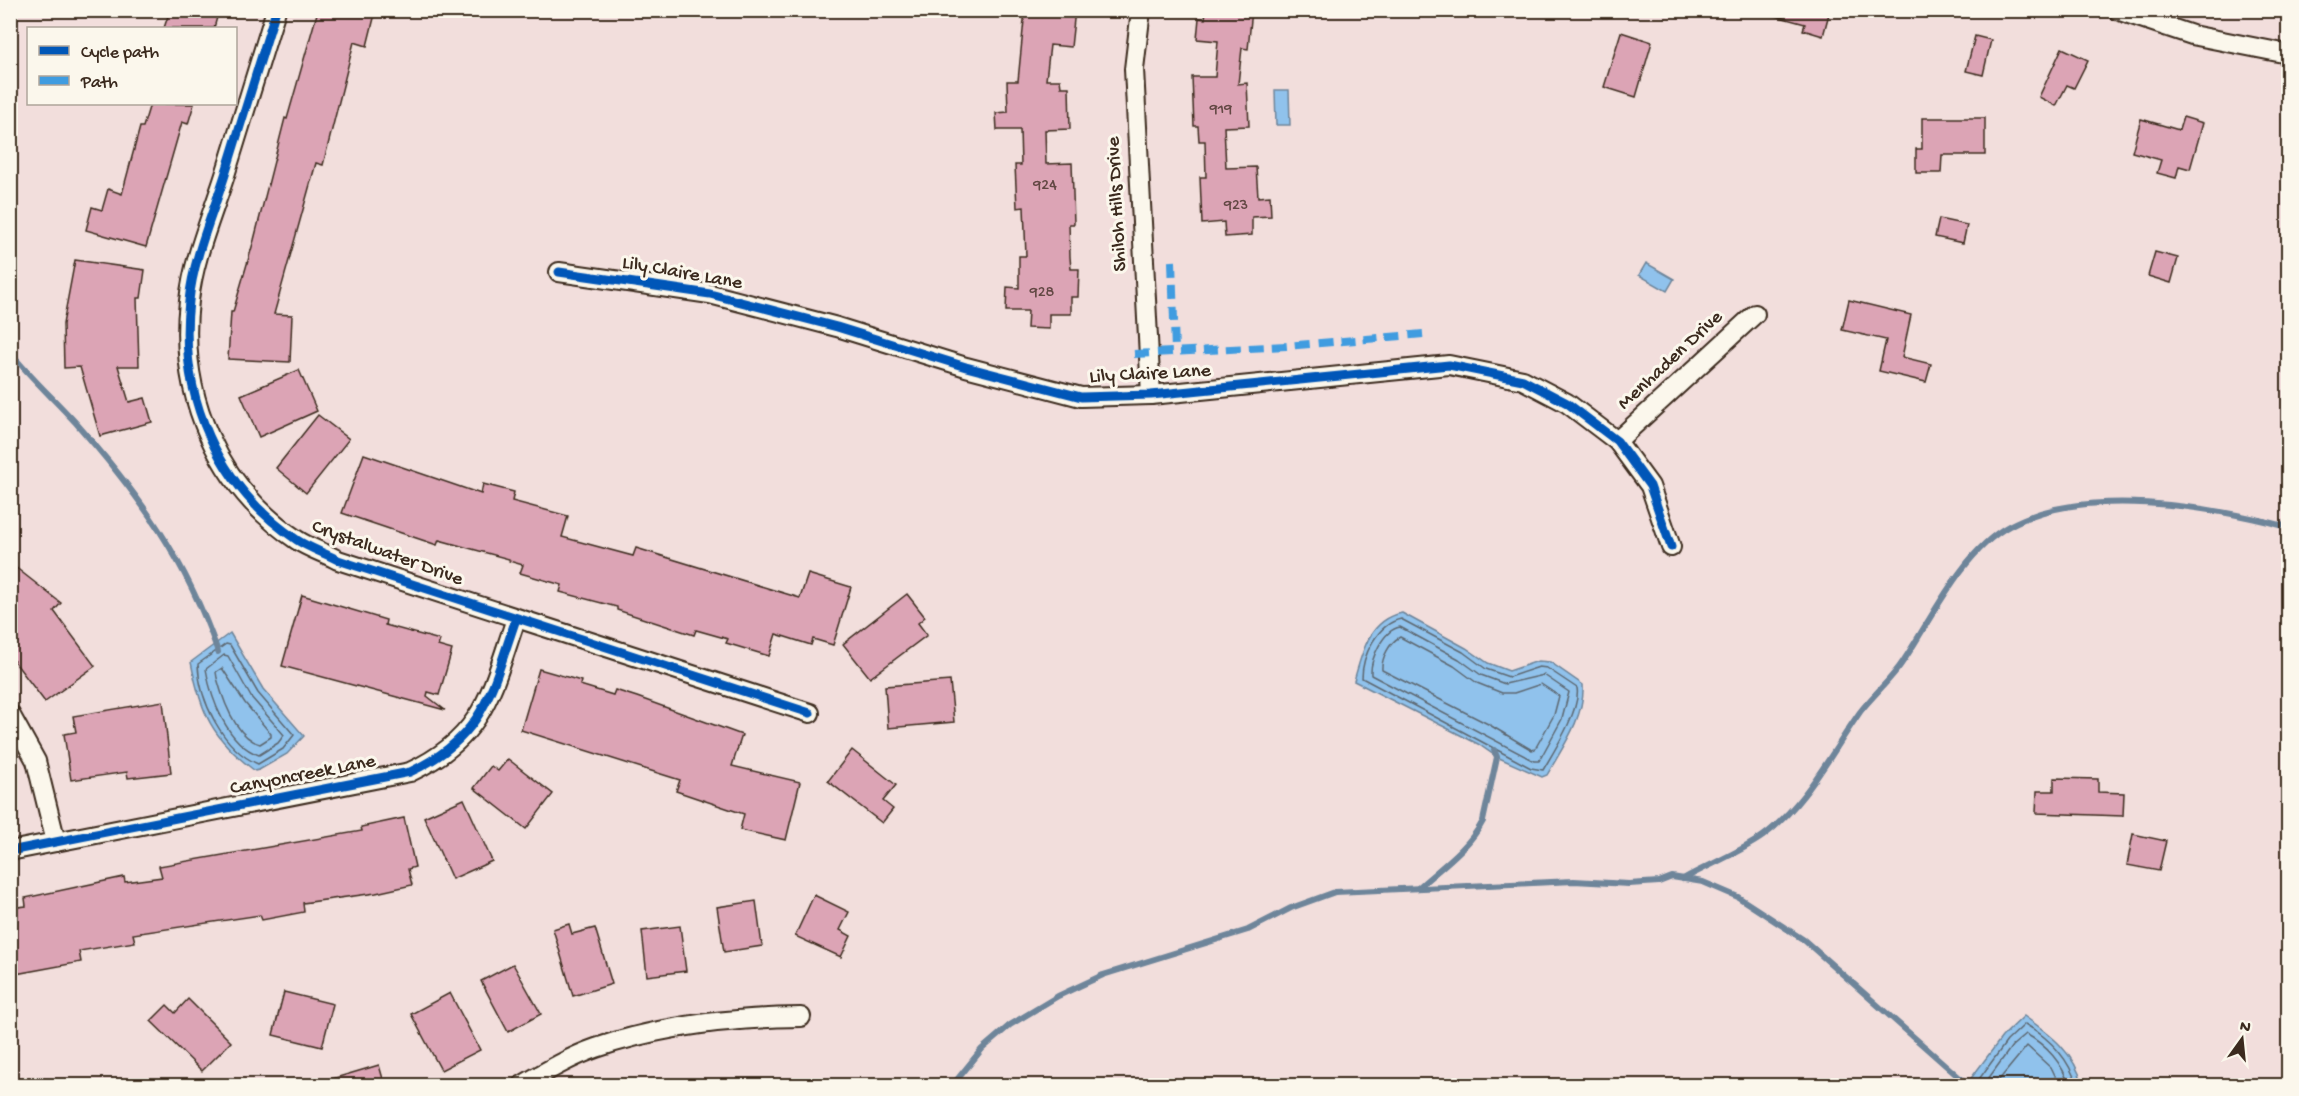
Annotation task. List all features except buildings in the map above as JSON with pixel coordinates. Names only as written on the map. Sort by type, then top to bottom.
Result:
[{"type":"street","name":"Crystalwater Drive","points":[[276,10],[189,299],[188,357],[191,383],[204,424],[219,458],[238,485],[257,508],[299,542],[338,560],[810,713]]},
{"type":"street","name":"Shiloh Hills Drive","points":[[1141,10],[1134,69],[1151,395]]},
{"type":"street","points":[[2117,10],[2192,35],[2289,54]]},
{"type":"street","name":"Lily Claire Lane","points":[[559,272],[710,294],[837,327],[966,368],[1081,397],[1151,395],[1449,365],[1523,380],[1567,403],[1617,441],[1650,486],[1671,547]]},
{"type":"street","name":"Menhaden Drive","points":[[1617,441],[1755,314]]},
{"type":"street","name":"Canyoncreek Lane","points":[[10,851],[389,778],[435,760],[470,729],[485,707],[516,619]]},
{"type":"street","points":[[10,714],[36,761],[56,842]]},
{"type":"street","points":[[521,1086],[594,1049],[629,1038],[742,1018],[801,1017]]},
{"type":"water","points":[[1275,90],[1289,90],[1290,125],[1276,125]]},
{"type":"water","points":[[1646,263],[1674,279],[1667,291],[1639,275]]},
{"type":"water","points":[[1402,613],[1466,648],[1488,663],[1509,671],[1538,661],[1550,662],[1583,685],[1583,697],[1576,720],[1566,743],[1547,775],[1542,777],[1497,757],[1478,744],[1354,681],[1360,659],[1374,630],[1382,622]]},
{"type":"water","points":[[230,633],[263,689],[304,736],[287,754],[255,771],[218,736],[204,711],[191,662]]},
{"type":"water","points":[[2024,1016],[2060,1045],[2074,1063],[2083,1085],[1966,1085],[2002,1037]]},
{"type":"waterway","points":[[10,352],[76,423],[141,503],[176,558],[191,587],[218,652]]},
{"type":"waterway","points":[[1683,879],[1754,842],[1792,810],[1860,712],[1899,667],[1963,568],[1992,537],[2009,526],[2039,513],[2073,506],[2147,503],[2222,512],[2288,527]]},
{"type":"waterway","points":[[1418,888],[1462,849],[1483,821],[1497,757],[1494,750]]},
{"type":"waterway","points":[[952,1086],[982,1049],[1010,1025],[1058,996],[1103,975],[1248,930],[1291,908],[1335,892],[1574,881],[1629,884],[1659,882],[1672,877],[1703,882],[1738,897],[1804,940],[1969,1086]]},
{"type":"marked path","points":[[1172,261],[1175,351]]},
{"type":"marked path","points":[[1134,354],[1286,346],[1423,334]]},
{"type":"cycle path","points":[[276,10],[199,253],[189,301],[187,336],[190,371],[198,404],[209,436],[225,466],[245,494],[269,518],[297,540],[338,560],[810,713]]},
{"type":"cycle path","points":[[559,272],[710,294],[837,327],[966,367],[1081,397],[1151,395],[1449,365],[1523,380],[1567,403],[1617,441],[1650,486],[1671,547]]},
{"type":"cycle path","points":[[10,851],[410,772],[435,758],[455,743],[470,727],[491,690],[516,619]]}]
